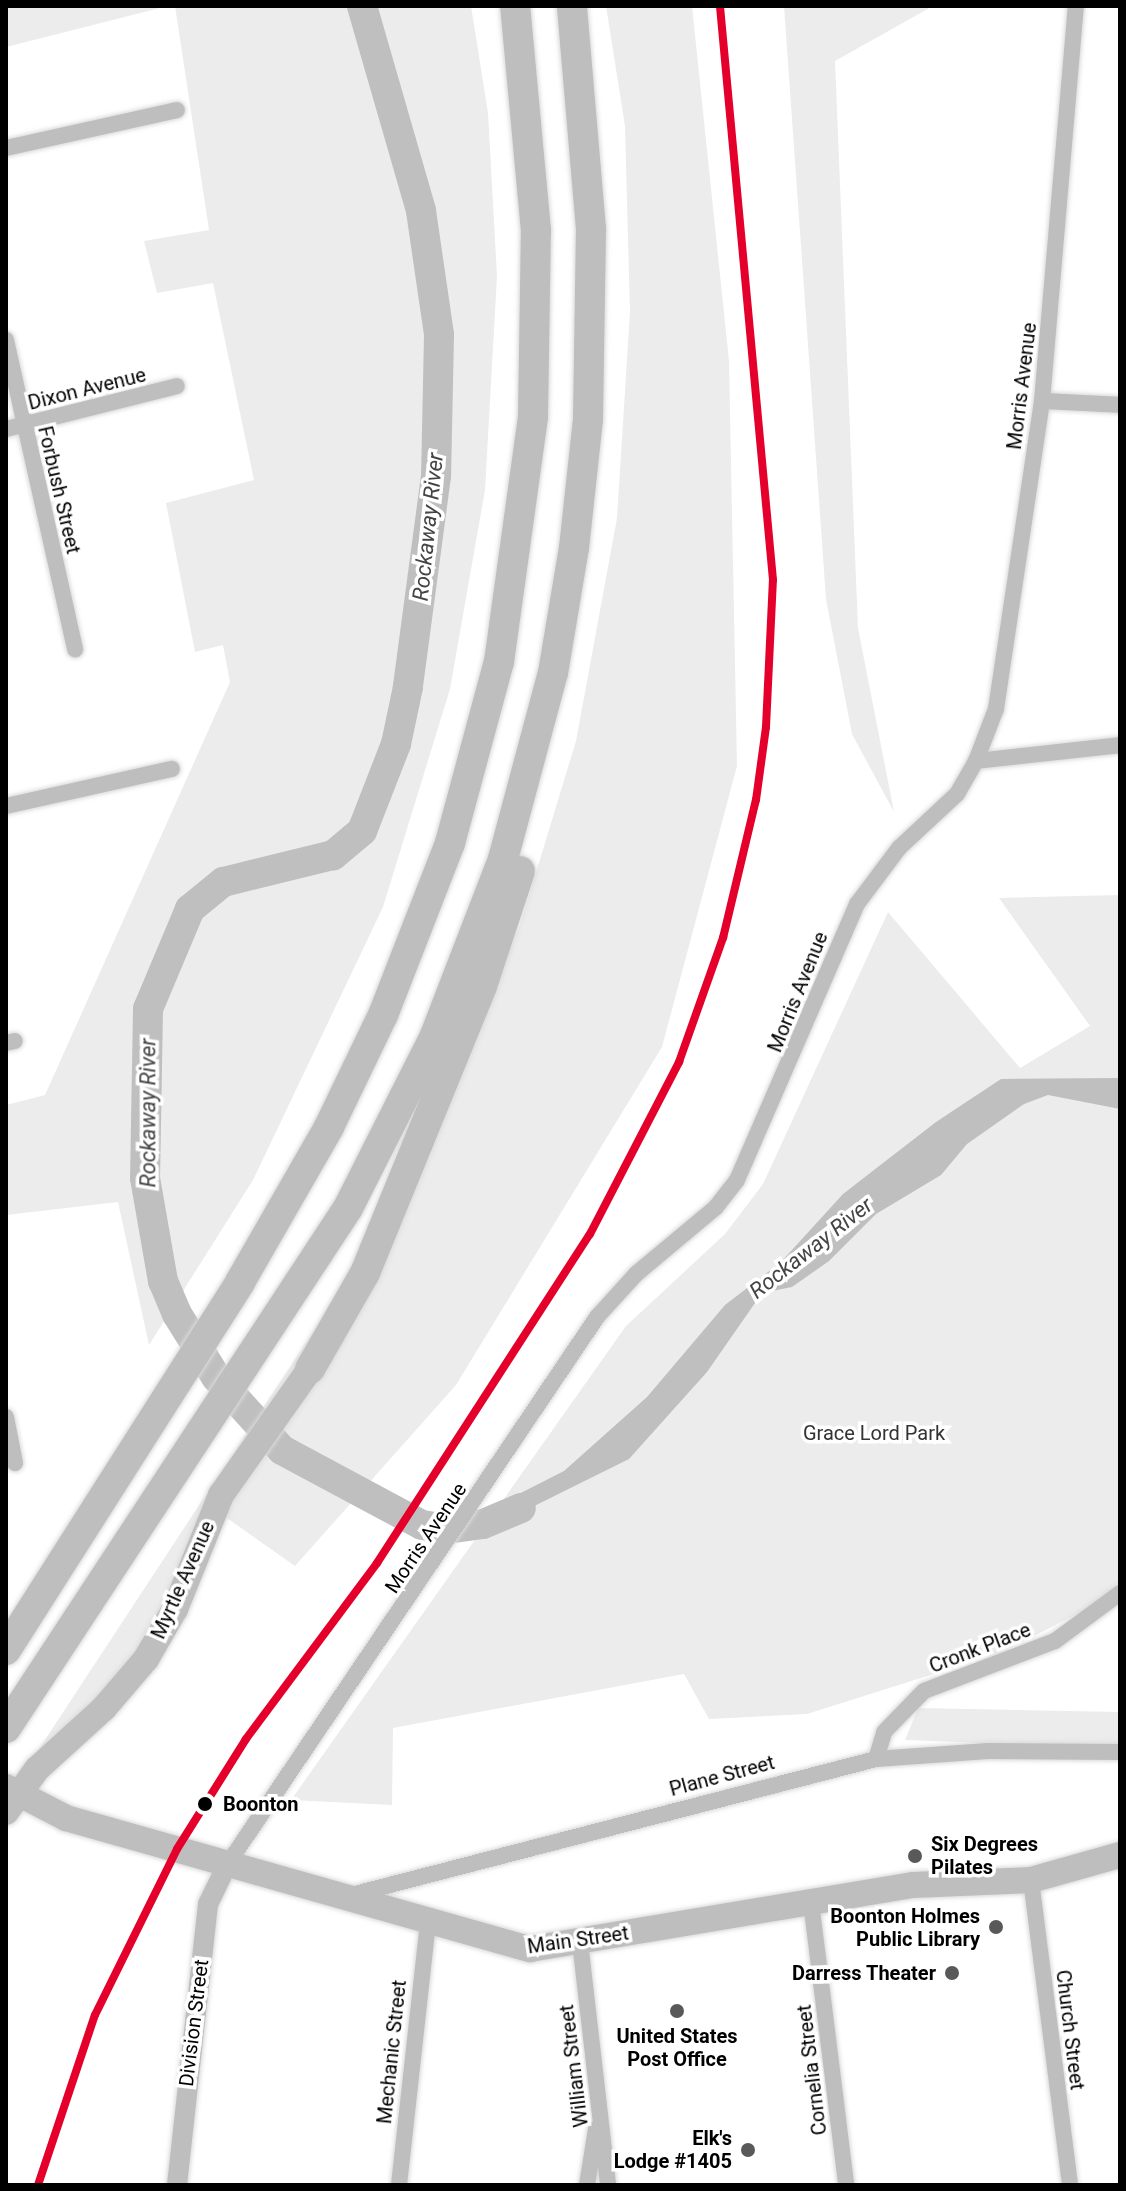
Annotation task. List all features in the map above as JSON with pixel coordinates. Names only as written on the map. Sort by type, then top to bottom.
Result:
[{"type":"highway","points":[[6,1650],[214,1322],[314,1154],[383,1015],[450,843],[499,662],[528,480],[536,353],[533,169],[515,6]]},
{"type":"highway","points":[[304,1376],[355,1295],[482,986],[540,804],[582,602],[590,521],[592,355],[588,165],[572,6]]},
{"type":"highway","points":[[6,1728],[243,1374],[378,1153],[434,1038],[503,859],[541,724],[564,612],[583,485],[592,355]]},
{"type":"main road","name":"Myrtle Avenue","points":[[9,1798],[104,1708],[146,1659],[175,1609],[208,1523],[238,1470],[304,1376]]},
{"type":"main road","name":"Main Street","points":[[9,1798],[155,1845],[515,1948],[580,1942],[913,1885],[1031,1880],[1120,1855]]},
{"type":"street","name":"Morris Avenue","points":[[219,1863],[417,1588],[597,1317],[636,1274],[716,1207],[737,1180],[857,904],[899,848],[957,794],[976,761],[996,709],[1042,401],[1076,6]]},
{"type":"street","points":[[6,148],[177,110]]},
{"type":"street","name":"Forbush Street","points":[[6,340],[75,649]]},
{"type":"street","name":"Dixon Avenue","points":[[6,429],[177,386]]},
{"type":"street","points":[[1042,401],[1120,405]]},
{"type":"street","points":[[976,761],[1120,745]]},
{"type":"street","points":[[6,806],[172,769]]},
{"type":"street","points":[[6,1417],[15,1463]]},
{"type":"street","name":"Cronk Place","points":[[876,1759],[884,1732],[924,1691],[1055,1641],[1120,1593]]},
{"type":"street","name":"Plane Street","points":[[342,1898],[876,1759],[988,1751],[1120,1752]]},
{"type":"street","name":"Division Street","points":[[177,2185],[208,1904],[219,1863]]},
{"type":"street","name":"Church Street","points":[[1031,1880],[1070,2185]]},
{"type":"street","name":"Cornelia Street","points":[[811,1902],[846,2185]]},
{"type":"street","name":"Mechanic Street","points":[[399,2185],[428,1923]]},
{"type":"street","name":"William Street","points":[[580,1942],[608,2185]]},
{"type":"street","points":[[587,2185],[599,2112]]},
{"type":"green space","points":[[6,6],[168,6],[6,47]]},
{"type":"green space","points":[[175,6],[471,6],[488,113],[497,276],[485,490],[450,689],[383,907],[253,1180],[149,1345],[118,1202],[6,1215],[6,1105],[45,1095],[230,682],[223,645],[195,652],[166,503],[254,480],[213,283],[157,293],[144,241],[209,230]]},
{"type":"green space","points":[[606,6],[692,6],[729,361],[737,766],[662,1047],[456,1385],[295,1566],[214,1509],[139,1664],[33,1758],[370,1245],[437,1122],[520,925],[576,741],[617,518],[630,312],[625,126]]},
{"type":"green space","points":[[784,6],[933,6],[835,61],[858,628],[894,812],[852,734],[826,599]]},
{"type":"green space","name":"Grace Lord Park","points":[[1120,895],[1120,1584],[1093,1606],[1000,1653],[807,1714],[709,1719],[684,1674],[393,1728],[392,1805],[291,1800],[626,1326],[725,1234],[763,1184],[888,912],[1020,1068],[1090,1026],[999,898]]},
{"type":"green space","points":[[918,1708],[1120,1712],[1120,1748],[905,1740]]},
{"type":"water","points":[[1120,1078],[1120,1109],[1048,1095],[1024,1104],[967,1144],[941,1175],[876,1214],[829,1261],[792,1287],[762,1293],[707,1372],[629,1459],[474,1536],[497,1505],[564,1471],[647,1397],[725,1305],[781,1262],[843,1194],[936,1122],[1001,1079]]},
{"type":"waterway","name":"Rockaway River","points":[[362,6],[421,211],[439,335],[436,476],[408,687],[396,744],[362,831],[333,855],[223,882],[190,909],[148,1009],[145,1178],[163,1281],[177,1314],[216,1377],[282,1450],[422,1525],[447,1529],[483,1524],[521,1508]]},
{"type":"transit line","points":[[38,2185],[95,2015],[177,1849],[246,1739],[377,1563],[590,1234],[679,1062],[723,938],[756,800],[766,727],[773,580],[720,6]]},
{"type":"place","name":"Boonton","points":[[205,1804]]},
{"type":"place","name":"Six Degrees Pilates","points":[[915,1856]]},
{"type":"place","name":"Boonton Holmes Public Library","points":[[996,1927]]},
{"type":"place","name":"Darress Theater","points":[[952,1973]]},
{"type":"place","name":"United States Post Office","points":[[677,2011]]},
{"type":"place","name":"Elk's Lodge #1405","points":[[748,2150]]}]
